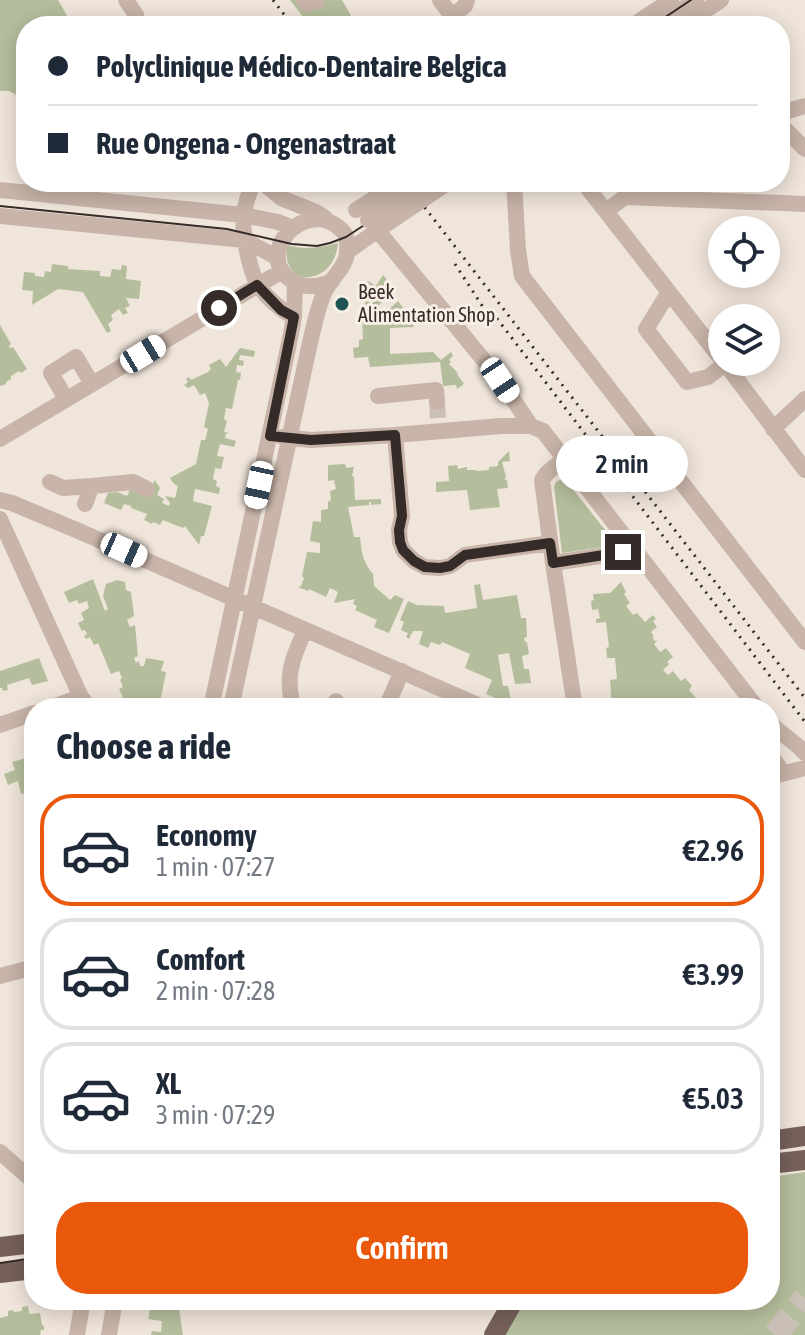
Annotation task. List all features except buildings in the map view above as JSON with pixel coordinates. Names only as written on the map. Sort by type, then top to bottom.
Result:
[{"type":"main road","points":[[780,1139],[805,1136]]},
{"type":"main road","points":[[780,1163],[805,1160]]},
{"type":"main road","points":[[0,1247],[24,1244]]},
{"type":"main road","points":[[0,1273],[24,1270]]},
{"type":"main road","points":[[494,1335],[508,1310]]},
{"type":"street","points":[[126,0],[136,15]]},
{"type":"street","points":[[440,0],[452,16]]},
{"type":"street","points":[[672,16],[696,0]]},
{"type":"street","points":[[698,16],[721,0]]},
{"type":"street","points":[[645,16],[663,2]]},
{"type":"street","points":[[790,132],[805,149]]},
{"type":"street","points":[[19,192],[243,215],[293,228]]},
{"type":"street","points":[[250,192],[243,215],[244,240],[257,285],[281,310],[294,317]]},
{"type":"street","points":[[233,698],[311,338],[325,292],[340,271],[338,232],[316,212],[274,192]]},
{"type":"street","points":[[371,222],[393,192]]},
{"type":"street","points":[[338,232],[371,222],[411,192]]},
{"type":"street","points":[[0,439],[257,285],[280,264],[282,241],[293,228],[310,220],[338,232],[371,222],[430,192]]},
{"type":"street","points":[[515,192],[522,276],[805,642]]},
{"type":"street","points":[[591,192],[708,342]]},
{"type":"street","points":[[606,211],[625,197],[805,204]]},
{"type":"street","points":[[0,216],[244,240],[280,264],[295,283],[320,286],[332,281]]},
{"type":"street","points":[[371,222],[500,380],[531,426]]},
{"type":"street","points":[[213,698],[294,317],[295,283]]},
{"type":"street","points":[[669,292],[646,329],[687,382],[709,376]]},
{"type":"street","points":[[66,399],[51,373],[76,357],[92,384]]},
{"type":"street","points":[[734,376],[805,470]]},
{"type":"street","points":[[378,396],[436,390],[438,417]]},
{"type":"street","points":[[773,429],[805,399]]},
{"type":"street","points":[[270,436],[311,440],[395,435],[438,417],[501,426],[531,426],[543,431],[749,698]]},
{"type":"street","points":[[395,435],[402,516],[400,542],[414,561],[425,567],[440,568],[450,566],[465,555],[550,543]]},
{"type":"street","points":[[564,459],[542,480],[573,698]]},
{"type":"street","points":[[50,482],[63,488],[133,482],[147,489]]},
{"type":"street","points":[[79,517],[92,486]]},
{"type":"street","points":[[0,500],[79,517],[234,599],[463,698]]},
{"type":"street","points":[[0,519],[84,698]]},
{"type":"street","points":[[553,563],[621,553],[632,545]]},
{"type":"street","points":[[291,698],[288,686],[291,662],[305,630]]},
{"type":"street","points":[[390,698],[402,671]]},
{"type":"street","points":[[0,725],[24,717]]},
{"type":"street","points":[[780,732],[805,753]]},
{"type":"street","points":[[780,774],[805,768]]},
{"type":"street","points":[[0,976],[24,970]]},
{"type":"street","points":[[0,1152],[24,1173]]},
{"type":"street","points":[[77,1335],[81,1310]]},
{"type":"street","points":[[109,1335],[113,1310]]},
{"type":"green space","points":[[0,0],[58,0],[67,16],[16,16],[16,95],[0,91]]},
{"type":"green space","points":[[290,0],[342,0],[351,16],[302,16]]},
{"type":"green space","points":[[338,243],[335,257],[328,268],[319,274],[309,277],[299,275],[287,260],[287,245],[312,248]]},
{"type":"green space","points":[[52,264],[68,266],[68,269],[100,271],[100,276],[110,277],[112,269],[121,270],[122,265],[127,266],[126,279],[141,281],[139,299],[126,298],[130,306],[125,308],[128,313],[123,315],[119,309],[111,315],[113,320],[108,324],[111,331],[107,333],[83,292],[58,289],[32,305],[33,291],[22,290],[24,272],[44,277],[45,271],[51,272]]},
{"type":"green space","points":[[383,275],[388,281],[385,284],[392,292],[377,307],[386,312],[398,301],[410,317],[415,314],[418,318],[412,322],[414,327],[390,328],[390,354],[433,352],[441,360],[451,352],[453,356],[449,364],[464,384],[457,389],[456,385],[443,386],[440,362],[370,367],[368,357],[354,358],[353,348],[359,347],[359,340],[363,339],[362,318],[366,300],[372,304],[375,299],[366,294],[372,294],[375,288],[366,283],[368,281],[376,286]]},
{"type":"green space","points":[[0,325],[11,344],[10,348],[13,347],[27,369],[11,376],[6,384],[0,386]]},
{"type":"green space","points":[[240,348],[255,351],[254,357],[240,355],[243,366],[237,365],[236,372],[241,373],[240,380],[232,409],[226,408],[224,432],[229,433],[225,438],[236,441],[234,447],[220,444],[217,456],[224,457],[221,469],[215,468],[213,479],[220,488],[219,494],[195,489],[193,501],[212,506],[199,545],[185,526],[183,528],[163,520],[160,525],[152,524],[144,520],[147,514],[131,506],[124,504],[121,510],[104,503],[108,493],[127,496],[131,487],[147,495],[155,480],[160,488],[157,495],[164,499],[162,503],[169,506],[165,496],[175,498],[178,486],[170,478],[196,464],[201,440],[205,440],[208,429],[204,427],[209,403],[205,393],[200,395],[194,385],[188,388],[184,385],[188,382],[186,379],[189,377],[191,380],[208,372],[211,369],[209,365],[220,359],[226,367]]},
{"type":"green space","points":[[509,451],[510,461],[502,462],[508,488],[497,489],[500,507],[470,510],[467,490],[436,492],[436,482],[449,481],[448,466],[489,470],[489,467],[498,466]]},
{"type":"green space","points":[[345,464],[346,468],[354,467],[355,500],[381,499],[381,504],[371,505],[369,502],[369,505],[348,507],[354,537],[360,537],[363,557],[373,574],[374,586],[390,600],[395,595],[404,599],[389,633],[374,627],[377,620],[355,610],[355,599],[334,603],[338,592],[330,588],[326,597],[298,587],[304,578],[307,552],[320,553],[320,543],[310,541],[313,521],[321,522],[321,510],[328,509],[330,491],[336,489],[334,480],[328,481],[328,465]]},
{"type":"green space","points":[[565,479],[609,535],[610,542],[605,547],[562,553],[554,487]]},
{"type":"green space","points":[[93,579],[105,611],[108,609],[103,596],[106,584],[117,580],[125,582],[126,590],[131,592],[134,616],[127,620],[130,627],[135,625],[138,656],[134,658],[140,666],[144,666],[146,658],[164,661],[161,671],[166,672],[161,698],[121,698],[119,689],[123,687],[119,671],[111,674],[98,643],[94,645],[90,637],[86,639],[85,630],[82,631],[78,623],[84,620],[81,613],[89,608],[87,601],[69,603],[64,592]]},
{"type":"green space","points":[[621,582],[630,603],[626,606],[633,615],[637,613],[645,622],[653,615],[657,627],[651,632],[652,637],[658,640],[654,644],[660,652],[666,648],[673,657],[663,670],[668,675],[673,671],[681,681],[685,678],[696,698],[611,698],[610,680],[617,679],[615,658],[607,658],[606,622],[596,623],[596,619],[600,618],[598,609],[592,610],[591,601],[594,600],[593,594],[610,593]]},
{"type":"green space","points":[[480,584],[483,600],[517,595],[521,618],[526,618],[527,637],[524,638],[529,654],[522,656],[524,669],[529,669],[531,683],[515,684],[509,653],[498,655],[503,686],[508,686],[511,698],[495,698],[486,694],[492,680],[465,668],[470,654],[442,642],[440,645],[431,642],[428,648],[419,644],[423,631],[413,631],[409,639],[406,637],[408,633],[401,630],[404,622],[400,620],[408,601],[417,605],[444,606],[445,613],[477,608],[474,585]]},
{"type":"green space","points":[[39,658],[48,681],[32,685],[29,678],[7,685],[8,690],[0,688],[0,671]]},
{"type":"green space","points":[[24,759],[24,793],[21,794],[18,781],[8,785],[4,774],[15,770],[12,762]]},
{"type":"green space","points":[[805,1172],[805,1335],[501,1335],[515,1310],[780,1310],[780,1176]]},
{"type":"green space","points":[[22,1307],[28,1310],[29,1314],[40,1313],[44,1330],[40,1335],[0,1335],[0,1318],[8,1316],[8,1311],[22,1311]]},
{"type":"green space","points":[[150,1310],[179,1310],[183,1335],[151,1335],[152,1331],[161,1332],[162,1321],[148,1319]]},
{"type":"tunnel","points":[[437,402],[438,418]]},
{"type":"tunnel","points":[[775,1335],[805,1298]]},
{"type":"tram line","points":[[667,16],[691,0]]},
{"type":"tram line","points":[[0,206],[227,229],[292,244],[317,246],[346,237],[415,192]]},
{"type":"tram line","points":[[0,1263],[24,1259]]},
{"type":"railway","points":[[273,0],[285,16]]},
{"type":"railway","points":[[413,192],[805,698]]},
{"type":"railway","points":[[455,264],[483,307]]},
{"type":"railway","points":[[492,312],[805,722]]},
{"type":"place","name":"Beek Alimentation Shop","points":[[342,304]]},
{"type":"route","points":[[219,308],[257,285],[281,310],[294,317],[270,436],[311,440],[395,435],[402,516],[400,542],[408,557],[414,561],[425,567],[440,568],[450,566],[465,555],[550,543],[553,563],[623,552]]}]
